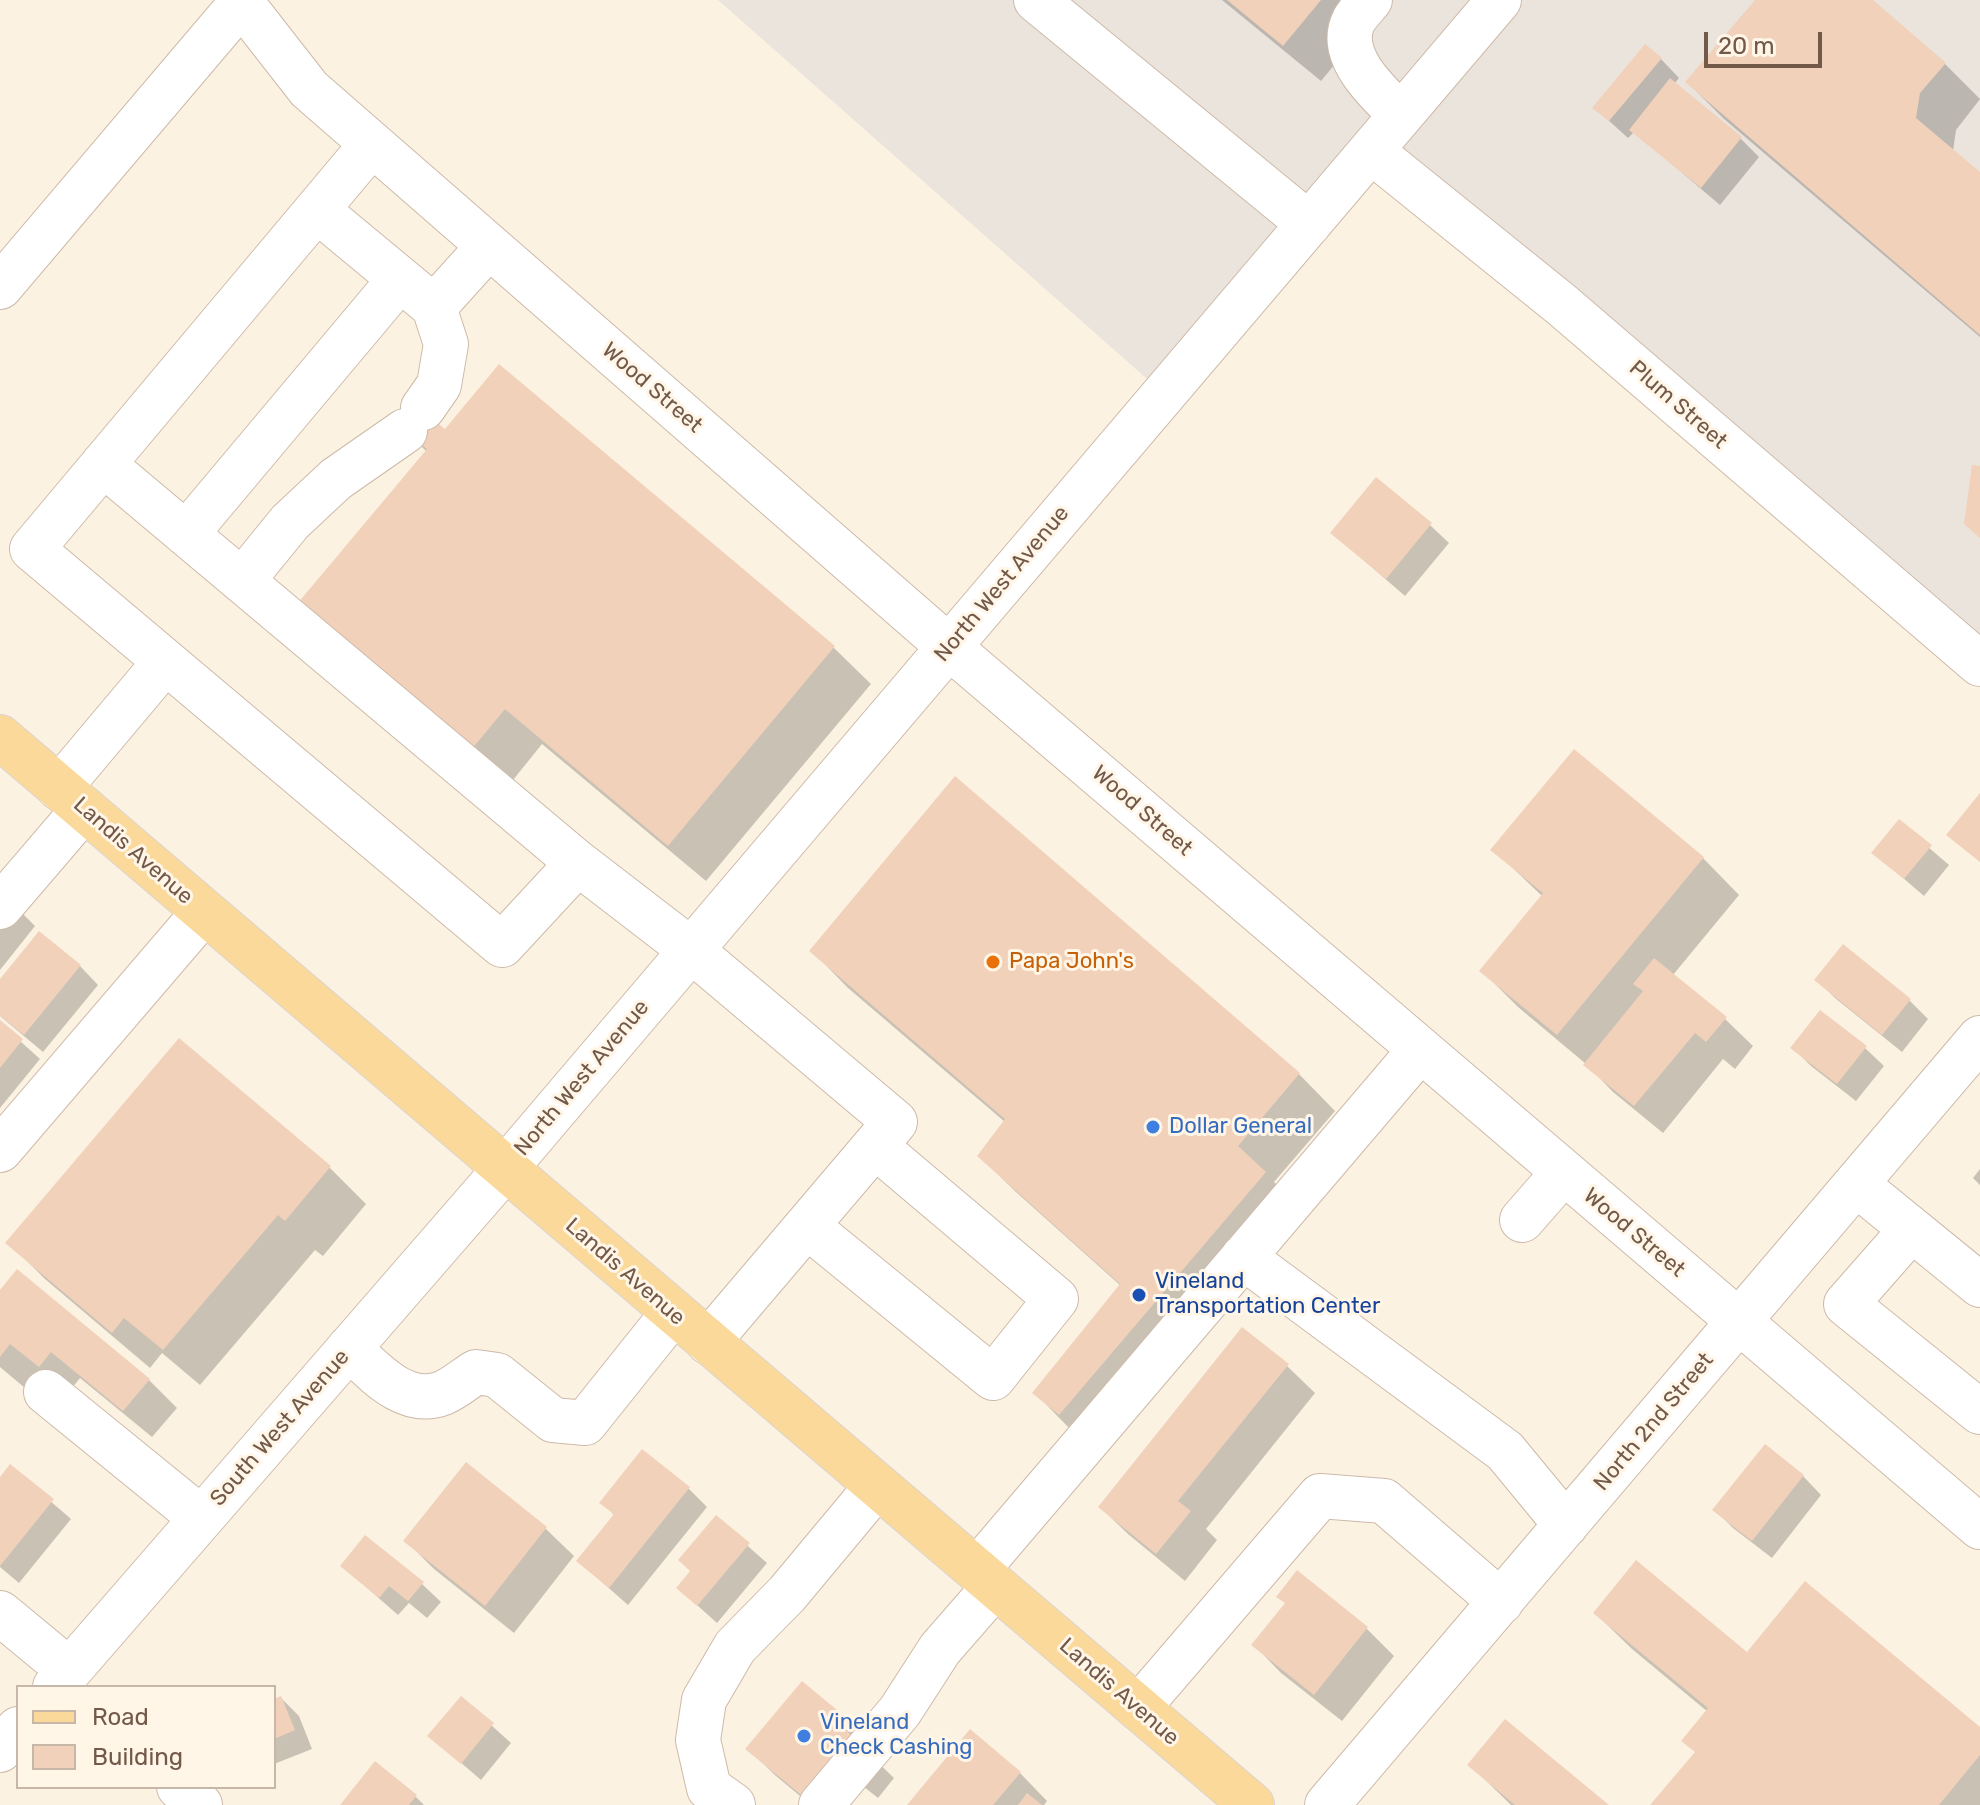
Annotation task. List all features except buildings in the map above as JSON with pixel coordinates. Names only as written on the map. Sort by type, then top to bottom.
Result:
[{"type":"main road","name":"Landis Avenue","points":[[0,737],[1252,1805]]},
{"type":"street","points":[[1036,0],[1309,224]]},
{"type":"street","points":[[1370,0],[1354,20],[1349,39],[1358,65],[1371,85],[1401,115]]},
{"type":"street","name":"North West Avenue","points":[[505,1169],[1499,0]]},
{"type":"street","points":[[0,287],[222,7]]},
{"type":"street","name":"Wood Street","points":[[222,7],[252,16],[309,89],[949,647],[1980,1527]]},
{"type":"street","points":[[372,144],[32,549],[502,945],[578,863]]},
{"type":"street","name":"Plum Street","points":[[1371,151],[1562,305],[1980,664]]},
{"type":"street","points":[[242,581],[290,522],[336,479],[414,419],[439,385],[446,344],[434,307],[317,210]]},
{"type":"street","points":[[434,307],[489,246]]},
{"type":"street","points":[[186,534],[400,279]]},
{"type":"street","points":[[103,464],[578,863],[691,950],[895,1122],[708,1342]]},
{"type":"street","points":[[0,907],[165,662]]},
{"type":"street","points":[[0,1150],[204,912]]},
{"type":"street","name":"North 2nd Street","points":[[1327,1805],[1980,1038]]},
{"type":"street","points":[[821,1805],[900,1711],[986,1578],[1243,1257],[1420,1050]]},
{"type":"street","points":[[807,1226],[993,1378],[1056,1299],[875,1146]]},
{"type":"street","name":"South West Avenue","points":[[61,1682],[505,1169]]},
{"type":"street","points":[[1522,1220],[1563,1173]]},
{"type":"street","points":[[1856,1184],[1980,1285]]},
{"type":"street","points":[[1911,1230],[1846,1304],[1980,1412]]},
{"type":"street","points":[[1243,1257],[1505,1451],[1566,1525]]},
{"type":"street","points":[[349,1348],[395,1388],[414,1395],[442,1394],[476,1372],[497,1375],[553,1420],[585,1423],[673,1313]]},
{"type":"street","points":[[46,1392],[201,1518]]},
{"type":"street","points":[[714,1799],[698,1740],[704,1700],[735,1647],[787,1594],[877,1486]]},
{"type":"street","points":[[1138,1708],[1320,1496],[1384,1501],[1501,1602]]},
{"type":"street","points":[[0,1613],[61,1682]]},
{"type":"street","points":[[0,1750],[16,1731]]},
{"type":"street","points":[[181,1789],[200,1805]]},
{"type":"shaded area","points":[[718,0],[1980,0],[1980,677],[1367,160],[1163,393]]},
{"type":"place","name":"Papa John's","points":[[993,962]]},
{"type":"place","name":"Dollar General","points":[[1153,1127]]},
{"type":"place","name":"Vineland Transportation Center","points":[[1139,1295]]},
{"type":"place","name":"Vineland Check Cashing","points":[[804,1736]]}]
